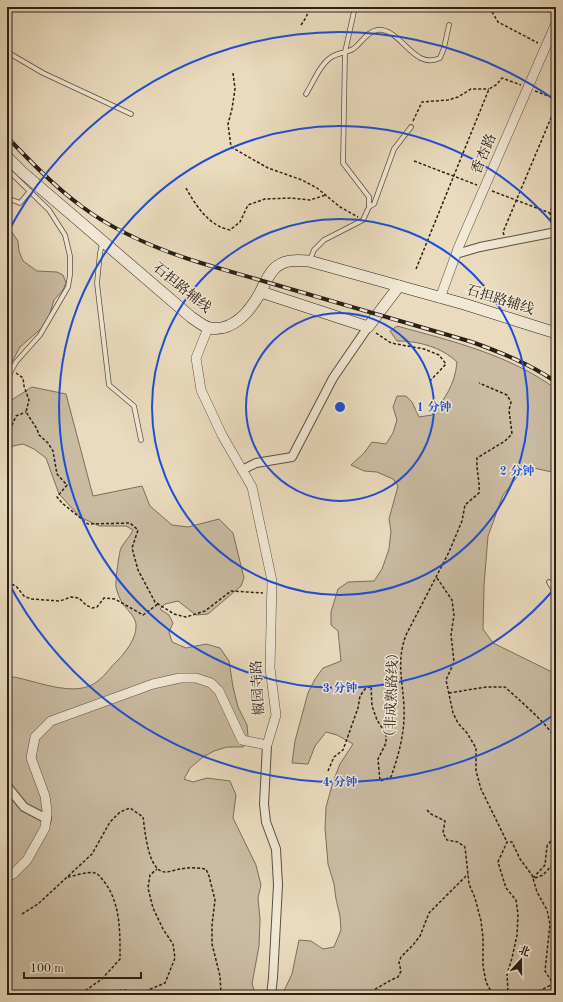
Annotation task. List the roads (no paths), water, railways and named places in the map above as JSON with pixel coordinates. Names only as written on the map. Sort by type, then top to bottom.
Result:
[{"type":"main road","name":"石担路辅线","points":[[7,157],[22,172],[191,317],[208,328],[222,328],[236,322],[253,306],[274,268],[285,262],[298,260],[309,261],[399,286],[556,333]]},
{"type":"main road","points":[[261,292],[368,327],[399,286]]},
{"type":"street","name":"香杏路","points":[[440,298],[456,254],[556,23]]},
{"type":"street","points":[[456,254],[504,242],[555,232]]},
{"type":"street","points":[[242,470],[256,463],[292,457],[333,378],[368,327]]},
{"type":"street","name":"椒园寺路","points":[[7,877],[13,874],[27,860],[46,828],[47,819],[45,796],[32,758],[35,737],[51,721],[153,684],[180,678],[196,678],[210,683],[218,691],[242,740],[267,745],[276,715],[270,668],[272,581],[252,487],[222,435],[201,390],[196,358],[208,328]]},
{"type":"street","points":[[267,745],[264,804],[266,822],[276,849],[278,885],[274,978],[271,995]]},
{"type":"street","points":[[7,786],[24,808],[47,819]]},
{"type":"lane","points":[[309,261],[314,250],[324,240],[363,220],[369,207],[369,197],[343,163],[345,52],[355,7]]},
{"type":"lane","points":[[306,94],[322,67],[330,58],[353,49],[369,33],[377,30],[387,32],[418,57],[434,61],[440,58],[444,48],[449,25]]},
{"type":"lane","points":[[7,52],[43,73],[131,114]]},
{"type":"lane","points":[[369,207],[374,204],[394,149],[410,127]]},
{"type":"lane","points":[[7,169],[49,210],[65,235],[70,256],[70,275],[68,287],[40,335],[19,358],[7,382]]},
{"type":"lane","points":[[7,198],[20,203],[30,191]]},
{"type":"lane","points":[[103,241],[100,253],[97,283],[109,385],[134,406],[141,440]]},
{"type":"lane","points":[[549,582],[556,594]]},
{"type":"railway","points":[[7,137],[42,173],[81,206],[95,216],[139,240],[201,263],[472,342],[516,359],[556,382]]}]
